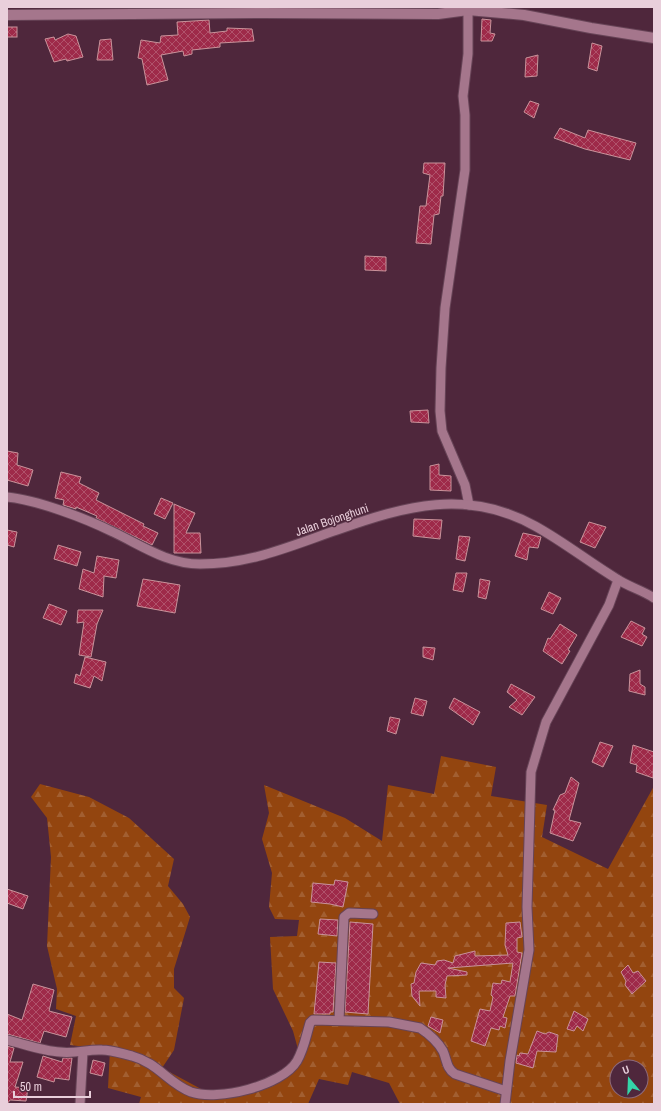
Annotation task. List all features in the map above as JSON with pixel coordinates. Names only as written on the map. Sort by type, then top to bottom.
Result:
[{"type":"street","points":[[7,15],[218,10],[438,14],[468,10],[524,15],[654,38]]},
{"type":"street","points":[[468,10],[468,54],[462,96],[465,115],[465,170],[445,316],[441,368],[440,411],[442,431],[465,485],[469,505]]},
{"type":"street","name":"Jalan Bojonghuni","points":[[7,498],[36,503],[84,520],[112,531],[172,561],[198,564],[232,563],[260,557],[347,526],[411,508],[435,504],[469,505],[510,514],[533,525],[570,547],[618,580],[654,598]]},
{"type":"street","points":[[505,1104],[529,950],[527,907],[531,772],[546,722],[600,622],[618,580]]},
{"type":"street","points":[[339,1020],[344,917],[348,914],[373,914]]},
{"type":"street","points":[[7,1040],[60,1052],[103,1050],[134,1056],[154,1065],[174,1082],[191,1092],[218,1094],[244,1090],[265,1084],[281,1076],[297,1062],[310,1023],[314,1020],[389,1022],[420,1028],[439,1044],[449,1070],[454,1074],[506,1091]]},
{"type":"street","points":[[80,1104],[83,1052]]},
{"type":"green space","points":[[441,756],[496,767],[491,796],[547,805],[542,837],[608,869],[654,786],[654,1104],[400,1104],[389,1083],[352,1072],[348,1085],[319,1079],[308,1104],[139,1104],[141,1097],[108,1088],[110,1050],[70,1045],[76,1016],[56,1009],[57,989],[47,946],[51,857],[47,818],[31,797],[40,784],[89,797],[129,818],[174,859],[168,886],[183,904],[190,917],[174,969],[174,988],[184,998],[174,1050],[162,1068],[216,1097],[264,1086],[301,1060],[293,1031],[273,989],[270,937],[297,936],[299,920],[275,919],[269,907],[272,873],[262,839],[269,813],[264,785],[345,818],[382,841],[388,785],[434,794]]},
{"type":"building","points":[[482,19],[491,20],[490,33],[495,34],[492,41],[481,41]]},
{"type":"building","points":[[209,20],[210,33],[227,31],[227,28],[252,29],[254,41],[220,43],[220,47],[192,50],[192,54],[184,56],[183,51],[161,55],[168,80],[147,85],[142,59],[138,58],[141,40],[160,43],[161,36],[178,35],[177,22]]},
{"type":"building","points":[[7,27],[17,27],[17,37],[7,37]]},
{"type":"building","points":[[68,34],[76,36],[83,57],[67,61],[66,59],[54,62],[45,39],[54,37],[55,40]]},
{"type":"building","points":[[111,39],[113,60],[97,60],[100,40]]},
{"type":"building","points":[[592,43],[602,46],[597,71],[588,68]]},
{"type":"building","points":[[538,55],[537,76],[525,77],[526,58]]},
{"type":"building","points":[[530,101],[539,104],[534,118],[524,112]]},
{"type":"building","points":[[560,128],[585,138],[588,130],[636,143],[630,160],[585,149],[554,138]]},
{"type":"building","points":[[424,163],[445,163],[443,196],[441,196],[439,214],[434,215],[431,244],[416,243],[420,206],[426,206],[430,175],[423,173]]},
{"type":"building","points":[[365,256],[386,257],[386,271],[365,270]]},
{"type":"building","points":[[428,410],[429,423],[411,422],[410,411]]},
{"type":"building","points":[[7,451],[18,453],[17,465],[33,470],[28,486],[7,480]]},
{"type":"building","points":[[439,464],[439,475],[451,476],[451,491],[430,490],[430,466]]},
{"type":"building","points":[[61,472],[81,477],[79,483],[99,493],[96,500],[144,524],[143,526],[158,533],[152,545],[96,518],[97,516],[76,507],[76,509],[63,505],[64,500],[55,498]]},
{"type":"building","points":[[161,498],[173,503],[165,519],[154,514]]},
{"type":"building","points":[[174,504],[195,513],[186,533],[200,533],[201,553],[174,553]]},
{"type":"building","points":[[414,519],[442,520],[440,539],[413,536]]},
{"type":"building","points":[[589,522],[606,527],[595,548],[580,542]]},
{"type":"building","points":[[7,530],[17,532],[14,547],[7,545]]},
{"type":"building","points":[[523,533],[541,537],[538,548],[529,547],[527,560],[515,556]]},
{"type":"building","points":[[459,536],[470,537],[465,561],[456,559]]},
{"type":"building","points":[[58,545],[81,552],[77,566],[54,559]]},
{"type":"building","points":[[97,556],[119,560],[116,578],[104,576],[103,597],[79,589],[83,569],[94,573]]},
{"type":"building","points":[[456,573],[467,573],[463,592],[453,590]]},
{"type":"building","points":[[143,579],[180,585],[175,613],[137,606]]},
{"type":"building","points":[[480,579],[490,581],[486,599],[478,597]]},
{"type":"building","points":[[549,592],[561,598],[553,614],[541,609]]},
{"type":"building","points":[[49,604],[67,611],[61,625],[43,618]]},
{"type":"building","points":[[78,610],[103,610],[97,624],[91,657],[79,655],[84,622],[77,623]]},
{"type":"building","points":[[631,621],[645,628],[642,634],[647,637],[642,646],[621,637]]},
{"type":"building","points":[[560,624],[577,635],[562,664],[543,651],[548,638],[550,639]]},
{"type":"building","points":[[423,647],[435,648],[433,660],[423,657]]},
{"type":"building","points":[[85,657],[106,662],[102,681],[94,676],[90,688],[74,683],[76,674],[80,676]]},
{"type":"building","points":[[640,670],[640,684],[645,687],[645,695],[629,691],[630,674]]},
{"type":"building","points":[[511,684],[535,697],[522,715],[509,707],[517,700],[507,692]]},
{"type":"building","points":[[415,698],[427,701],[423,716],[411,713]]},
{"type":"building","points":[[454,698],[480,712],[473,725],[449,708]]},
{"type":"building","points":[[390,717],[400,719],[396,734],[387,731]]},
{"type":"building","points":[[600,742],[613,746],[603,767],[592,762]]},
{"type":"building","points":[[633,745],[654,752],[653,778],[636,772],[637,765],[630,763]]},
{"type":"building","points":[[571,777],[579,783],[569,820],[581,823],[573,841],[550,833],[555,810],[553,810],[560,795],[565,793]]},
{"type":"building","points":[[335,880],[348,882],[343,907],[311,902],[313,883],[334,885]]},
{"type":"building","points":[[7,889],[28,896],[23,909],[7,903]]},
{"type":"building","points":[[320,919],[338,920],[337,936],[318,934]]},
{"type":"building","points":[[350,922],[373,924],[368,1014],[345,1012]]},
{"type":"building","points":[[520,922],[522,937],[517,938],[517,952],[522,953],[515,996],[510,996],[503,1017],[507,1018],[505,1028],[500,1026],[499,1030],[491,1028],[485,1046],[471,1041],[480,1009],[490,1011],[493,997],[491,995],[493,983],[501,984],[502,980],[510,982],[513,963],[448,968],[467,972],[467,975],[447,976],[445,985],[446,998],[436,997],[436,991],[419,991],[420,1006],[412,996],[411,984],[414,983],[416,972],[421,963],[435,965],[437,961],[444,960],[453,963],[455,956],[475,951],[475,956],[508,955],[505,945],[506,923]]},
{"type":"building","points":[[319,962],[336,963],[333,1012],[330,1012],[330,1014],[314,1014]]},
{"type":"building","points":[[628,965],[633,973],[638,971],[646,981],[632,994],[625,985],[626,981],[621,972]]},
{"type":"building","points":[[33,984],[54,990],[49,1011],[72,1017],[66,1037],[44,1031],[40,1043],[7,1034],[7,1014],[22,1020]]},
{"type":"building","points":[[574,1011],[588,1019],[583,1031],[577,1026],[574,1031],[567,1029]]},
{"type":"building","points":[[431,1017],[443,1020],[440,1033],[428,1026]]},
{"type":"building","points":[[537,1031],[545,1034],[549,1032],[558,1035],[556,1052],[537,1051],[533,1068],[516,1063],[517,1055],[519,1056],[520,1053],[528,1054]]},
{"type":"building","points":[[7,1046],[14,1048],[10,1062],[23,1062],[15,1087],[28,1088],[26,1101],[10,1100],[7,1104]]},
{"type":"building","points":[[43,1056],[62,1062],[63,1058],[72,1058],[69,1080],[55,1078],[54,1082],[37,1077]]},
{"type":"building","points":[[93,1060],[105,1063],[102,1076],[90,1073]]}]
